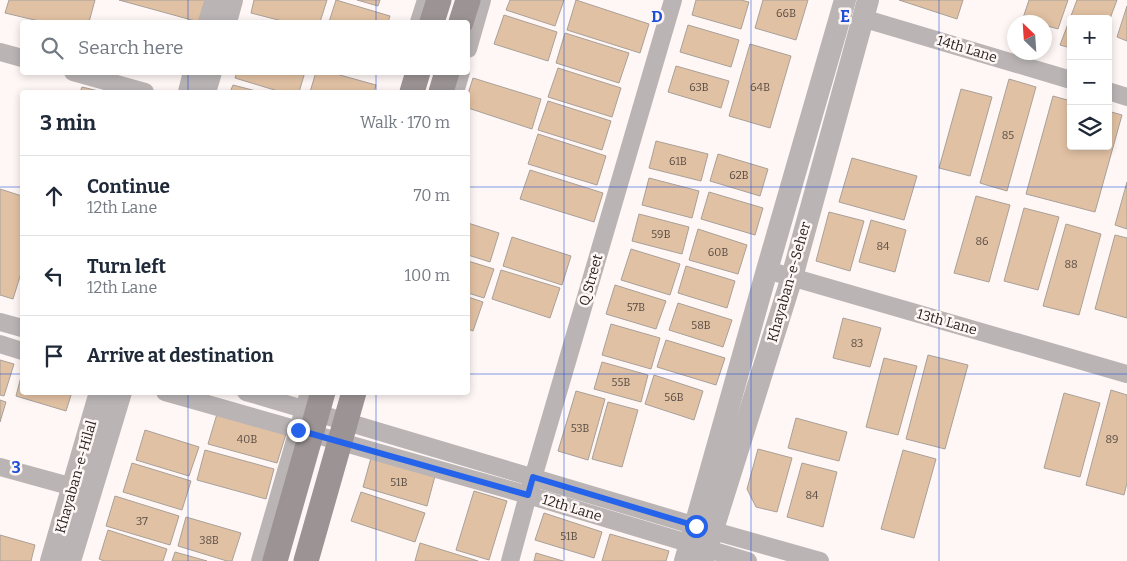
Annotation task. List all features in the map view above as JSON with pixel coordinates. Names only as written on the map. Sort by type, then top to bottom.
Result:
[{"type":"main road","points":[[433,20],[439,0]]},
{"type":"main road","points":[[462,20],[468,0]]},
{"type":"main road","points":[[413,90],[417,75]]},
{"type":"main road","points":[[442,90],[446,75]]},
{"type":"main road","points":[[306,561],[348,433],[354,395]]},
{"type":"main road","points":[[275,561],[310,412]]},
{"type":"street","points":[[210,20],[216,0]]},
{"type":"street","points":[[227,20],[232,0]]},
{"type":"street","points":[[420,20],[426,0]]},
{"type":"street","points":[[470,42],[482,0]]},
{"type":"street","name":"Q Street","points":[[510,561],[673,0]]},
{"type":"street","name":"Khayaban-e-Seher","points":[[699,545],[767,270],[845,0]]},
{"type":"street","name":"Khayaban-e-Seher","points":[[699,545],[792,277],[865,9]]},
{"type":"street","name":"14th Lane","points":[[865,9],[1067,79]]},
{"type":"street","points":[[0,52],[20,57]]},
{"type":"street","points":[[84,75],[138,90]]},
{"type":"street","points":[[190,90],[193,75]]},
{"type":"street","points":[[206,90],[210,75]]},
{"type":"street","points":[[400,90],[404,75]]},
{"type":"street","points":[[456,90],[459,75]]},
{"type":"street","points":[[1112,92],[1127,97]]},
{"type":"street","name":"13th Lane","points":[[767,270],[1127,374]]},
{"type":"street","points":[[0,322],[20,327]]},
{"type":"street","points":[[0,344],[20,350]]},
{"type":"street","name":"Khayaban-e-Hilal","points":[[51,561],[99,395]]},
{"type":"street","points":[[70,561],[120,395]]},
{"type":"street","name":"12th Lane","points":[[187,395],[310,412]]},
{"type":"street","name":"12th Lane","points":[[256,395],[310,412],[348,433],[528,495],[748,561]]},
{"type":"street","points":[[319,561],[348,433],[365,395]]},
{"type":"street","points":[[260,561],[310,412]]},
{"type":"street","name":"12th Lane","points":[[348,433],[533,477],[699,545],[820,561]]},
{"type":"street","points":[[0,467],[73,487]]},
{"type":"building","points":[[9,0],[95,0],[90,20],[35,20],[5,13]]},
{"type":"building","points":[[119,0],[205,0],[200,20],[192,20]]},
{"type":"building","points":[[254,0],[327,0],[321,20],[278,20],[251,13]]},
{"type":"building","points":[[336,0],[390,16],[389,20],[330,20]]},
{"type":"building","points":[[357,0],[380,0],[378,6]]},
{"type":"building","points":[[510,0],[564,0],[555,26],[506,10]]},
{"type":"building","points":[[576,0],[649,24],[640,53],[567,30]]},
{"type":"building","points":[[696,0],[741,0],[749,2],[741,29],[692,15]]},
{"type":"building","points":[[763,0],[808,0],[796,40],[755,28]]},
{"type":"building","points":[[899,0],[963,0],[957,19]]},
{"type":"building","points":[[1029,0],[1068,0],[1058,29],[1052,27],[1052,15],[1024,15]]},
{"type":"building","points":[[1077,0],[1117,0],[1111,15],[1071,15]]},
{"type":"building","points":[[1127,6],[1127,41],[1117,37]]},
{"type":"building","points":[[504,15],[557,32],[548,61],[494,44]]},
{"type":"building","points":[[688,25],[739,40],[731,67],[680,52]]},
{"type":"building","points":[[1067,26],[1067,47],[1060,45]]},
{"type":"building","points":[[565,33],[629,53],[619,83],[556,63]]},
{"type":"building","points":[[750,44],[791,56],[770,128],[729,116]]},
{"type":"building","points":[[676,66],[729,81],[721,108],[668,92]]},
{"type":"building","points":[[558,68],[621,88],[612,117],[548,97]]},
{"type":"building","points":[[236,75],[304,75],[300,90],[274,90],[235,78]]},
{"type":"building","points":[[315,75],[340,75],[376,85],[375,90],[311,90]]},
{"type":"building","points":[[473,78],[541,99],[532,129],[470,109],[469,90]]},
{"type":"building","points":[[1009,79],[1036,87],[1007,191],[980,183]]},
{"type":"building","points":[[233,85],[252,90],[231,90]]},
{"type":"building","points":[[82,87],[95,90],[81,90]]},
{"type":"building","points":[[961,89],[992,97],[970,176],[939,168]]},
{"type":"building","points":[[1053,96],[1067,100],[1067,150],[1112,150],[1112,112],[1122,115],[1095,212],[1026,194]]},
{"type":"building","points":[[548,101],[611,121],[602,150],[538,130]]},
{"type":"building","points":[[538,134],[606,156],[597,185],[528,164]]},
{"type":"building","points":[[656,141],[708,154],[701,181],[649,168]]},
{"type":"building","points":[[718,154],[768,169],[760,196],[710,181]]},
{"type":"building","points":[[852,158],[917,176],[904,220],[839,202]]},
{"type":"building","points":[[530,170],[603,193],[594,222],[520,199]]},
{"type":"building","points":[[649,178],[699,191],[692,218],[642,205]]},
{"type":"building","points":[[1127,182],[1127,229],[1115,225]]},
{"type":"building","points":[[0,189],[20,195],[20,276],[13,299],[0,295]]},
{"type":"building","points":[[709,192],[763,208],[755,235],[701,219]]},
{"type":"building","points":[[976,196],[1010,205],[989,282],[954,273]]},
{"type":"building","points":[[1024,208],[1059,217],[1038,290],[1004,281]]},
{"type":"building","points":[[829,212],[864,221],[850,271],[816,261]]},
{"type":"building","points":[[639,214],[689,227],[682,254],[632,241]]},
{"type":"building","points":[[871,220],[906,230],[895,272],[859,262]]},
{"type":"building","points":[[470,224],[499,233],[490,262],[470,256]]},
{"type":"building","points":[[1066,224],[1101,234],[1079,315],[1043,306]]},
{"type":"building","points":[[698,229],[747,245],[738,274],[689,260]]},
{"type":"building","points":[[1115,235],[1127,238],[1127,318],[1095,309]]},
{"type":"building","points":[[512,237],[571,256],[562,285],[503,266]]},
{"type":"building","points":[[631,249],[680,264],[670,295],[621,280]]},
{"type":"building","points":[[470,262],[494,269],[484,298],[470,294]]},
{"type":"building","points":[[686,266],[735,281],[727,308],[678,293]]},
{"type":"building","points":[[501,270],[560,288],[550,318],[492,299]]},
{"type":"building","points":[[615,285],[666,301],[656,329],[606,314]]},
{"type":"building","points":[[470,298],[483,302],[473,331],[470,330]]},
{"type":"building","points":[[678,303],[732,320],[723,347],[669,330]]},
{"type":"building","points":[[843,318],[881,328],[870,367],[833,358]]},
{"type":"building","points":[[611,324],[660,338],[651,369],[602,355]]},
{"type":"building","points":[[666,340],[725,358],[716,385],[657,367]]},
{"type":"building","points":[[928,355],[968,365],[945,449],[906,439]]},
{"type":"building","points":[[884,358],[917,366],[898,435],[866,427]]},
{"type":"building","points":[[0,360],[14,364],[4,396],[0,395]]},
{"type":"building","points":[[602,362],[648,375],[641,402],[594,389]]},
{"type":"building","points":[[654,375],[703,391],[694,420],[645,404]]},
{"type":"building","points":[[20,381],[20,395],[71,395],[66,411],[16,396]]},
{"type":"building","points":[[1111,390],[1127,395],[1127,483],[1124,495],[1086,485]]},
{"type":"building","points":[[576,391],[605,399],[588,460],[558,451]]},
{"type":"building","points":[[1064,393],[1100,403],[1080,477],[1044,468]]},
{"type":"building","points":[[0,400],[6,402],[0,422]]},
{"type":"building","points":[[608,402],[638,410],[622,467],[592,459]]},
{"type":"building","points":[[217,414],[286,434],[277,463],[208,444]]},
{"type":"building","points":[[796,418],[847,432],[839,461],[788,448]]},
{"type":"building","points":[[145,430],[199,447],[189,476],[136,460]]},
{"type":"building","points":[[758,449],[792,458],[777,512],[756,507],[747,489]]},
{"type":"building","points":[[205,450],[274,469],[266,499],[197,480]]},
{"type":"building","points":[[903,450],[936,459],[914,538],[881,529]]},
{"type":"building","points":[[371,458],[435,476],[427,506],[363,487]]},
{"type":"building","points":[[132,463],[191,481],[182,510],[123,492]]},
{"type":"building","points":[[802,463],[837,472],[823,527],[787,517]]},
{"type":"building","points":[[474,491],[507,501],[489,560],[456,550]]},
{"type":"building","points":[[361,492],[425,513],[415,542],[351,521]]},
{"type":"building","points":[[115,496],[179,516],[170,545],[106,526]]},
{"type":"building","points":[[544,513],[602,532],[594,558],[535,540]]},
{"type":"building","points":[[186,517],[241,533],[232,561],[178,546]]},
{"type":"building","points":[[108,530],[167,549],[163,561],[104,561],[99,559]]},
{"type":"building","points":[[610,534],[669,551],[666,561],[602,561]]},
{"type":"building","points":[[0,535],[35,545],[31,561],[0,561]]},
{"type":"building","points":[[420,543],[478,561],[415,561]]},
{"type":"building","points":[[175,552],[207,561],[172,561]]},
{"type":"building","points":[[536,553],[563,561],[534,561]]},
{"type":"route","points":[[298,430],[528,495],[533,477],[696,526]]}]
